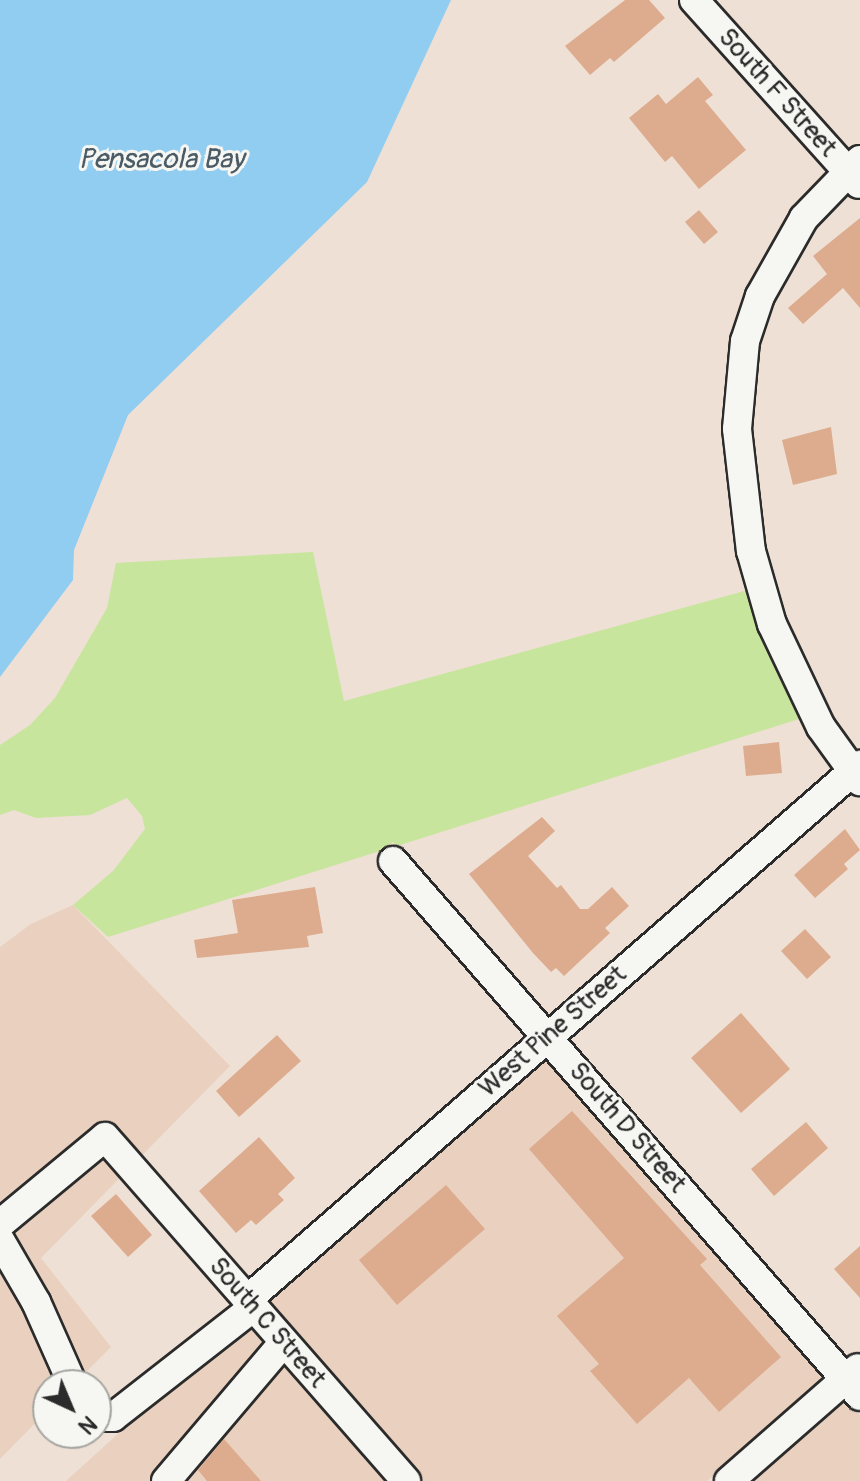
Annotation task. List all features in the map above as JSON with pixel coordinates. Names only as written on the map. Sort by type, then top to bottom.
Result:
[{"type":"street","name":"South F Street","points":[[694,0],[856,172]]},
{"type":"street","points":[[856,172],[804,218],[760,296],[745,341],[737,429],[751,551],[772,624],[795,679],[857,773]]},
{"type":"street","name":"West Pine Street","points":[[112,1417],[250,1304],[548,1037],[857,773]]},
{"type":"street","name":"South D Street","points":[[393,861],[855,1381]]},
{"type":"street","name":"South C Street","points":[[0,1224],[105,1137],[406,1481]]},
{"type":"street","points":[[0,1240],[36,1302],[66,1369]]},
{"type":"street","points":[[166,1481],[284,1342]]},
{"type":"street","points":[[729,1481],[855,1381]]},
{"type":"shaded area","points":[[73,905],[230,1066],[41,1258],[111,1347],[89,1369],[32,1369],[32,1426],[0,1459],[0,947],[31,924]]},
{"type":"shaded area","points":[[548,1056],[827,1377],[707,1481],[423,1481],[266,1303]]},
{"type":"shaded area","points":[[246,1318],[389,1481],[66,1481],[101,1449],[112,1449],[112,1439]]},
{"type":"shaded area","points":[[845,1398],[860,1415],[860,1481],[751,1481]]},
{"type":"green space","points":[[313,552],[344,701],[748,590],[773,660],[802,718],[397,846],[393,842],[383,850],[108,937],[73,905],[113,871],[145,829],[142,816],[127,798],[90,815],[36,818],[14,810],[0,815],[0,745],[30,725],[55,698],[107,608],[116,563]]},
{"type":"water","name":"Pensacola Bay","points":[[0,0],[451,0],[367,182],[128,415],[74,550],[73,580],[0,677]]},
{"type":"building","points":[[625,0],[649,0],[665,18],[614,62],[610,58],[590,75],[565,46]]},
{"type":"building","points":[[698,77],[713,95],[705,101],[746,150],[699,189],[672,156],[665,162],[629,118],[658,94],[666,104]]},
{"type":"building","points":[[699,210],[718,232],[704,244],[685,222]]},
{"type":"building","points":[[860,218],[860,308],[843,288],[803,324],[788,308],[827,274],[813,256]]},
{"type":"building","points":[[831,427],[837,474],[793,485],[782,440]]},
{"type":"building","points":[[779,742],[782,773],[746,776],[743,746]]},
{"type":"building","points":[[542,817],[555,831],[528,856],[557,888],[561,885],[580,909],[588,909],[612,887],[629,906],[605,928],[610,933],[564,976],[556,968],[551,972],[533,953],[469,874]]},
{"type":"building","points":[[845,829],[860,850],[844,864],[848,869],[815,898],[794,875]]},
{"type":"building","points":[[315,887],[323,933],[307,936],[309,947],[197,958],[194,940],[238,933],[232,900]]},
{"type":"building","points":[[805,929],[831,957],[807,979],[781,951]]},
{"type":"building","points":[[741,1013],[790,1069],[741,1113],[691,1058]]},
{"type":"building","points":[[277,1035],[301,1061],[239,1117],[216,1091]]},
{"type":"building","points":[[572,1111],[707,1259],[700,1265],[781,1357],[719,1412],[689,1378],[637,1424],[590,1371],[599,1364],[557,1316],[624,1258],[529,1149]]},
{"type":"building","points":[[806,1122],[828,1148],[774,1196],[751,1169]]},
{"type":"building","points":[[259,1137],[295,1178],[278,1194],[284,1200],[256,1225],[251,1220],[236,1233],[199,1191]]},
{"type":"building","points":[[446,1185],[485,1229],[397,1305],[359,1260]]},
{"type":"building","points":[[116,1194],[152,1235],[128,1257],[91,1216]]},
{"type":"building","points":[[860,1246],[860,1298],[834,1269]]},
{"type":"building","points":[[224,1439],[261,1481],[207,1481],[198,1470]]}]
